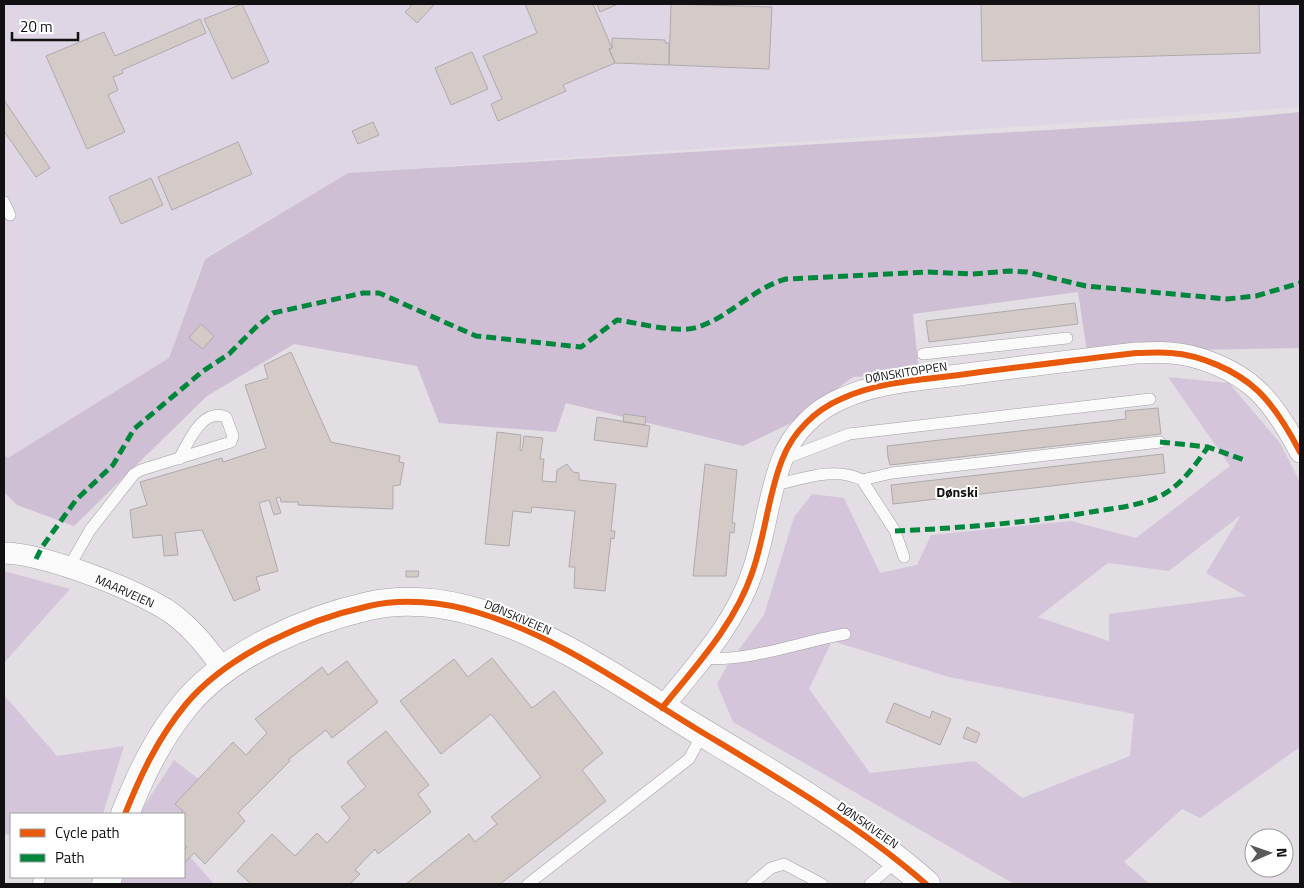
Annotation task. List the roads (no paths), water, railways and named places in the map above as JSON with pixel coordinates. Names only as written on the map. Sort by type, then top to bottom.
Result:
[{"type":"street","name":"DØNSKITOPPEN","points":[[662,708],[703,658],[735,610],[752,575],[782,460],[799,431],[813,416],[846,396],[860,391],[912,381],[1136,354],[1172,353],[1198,358],[1218,366],[1258,391],[1290,433],[1300,452]]},
{"type":"street","name":"MAARVEIEN","points":[[5,551],[69,567],[150,600],[178,617],[204,642],[223,670]]},
{"type":"street","name":"DØNSKIVEIEN","points":[[125,813],[142,772],[161,736],[188,702],[223,670],[271,641],[315,621],[371,605],[444,604],[477,612],[524,630],[566,650],[760,766],[899,860],[926,884]]},
{"type":"lane","points":[[4,202],[10,215]]},
{"type":"lane","points":[[922,354],[1067,338]]},
{"type":"lane","points":[[1009,344],[1012,368]]},
{"type":"lane","points":[[782,460],[849,434],[1150,399]]},
{"type":"lane","points":[[69,567],[90,530],[134,474],[141,470],[231,442],[233,436],[226,417],[222,415],[209,417],[198,426],[179,458]]},
{"type":"lane","points":[[862,480],[892,473],[1160,442]]},
{"type":"lane","points":[[776,485],[833,474],[854,476],[862,480],[895,531],[904,557]]},
{"type":"lane","points":[[703,658],[716,659],[755,654],[845,634]]},
{"type":"lane","points":[[528,884],[689,759],[703,733]]},
{"type":"lane","points":[[870,884],[899,860]]},
{"type":"lane","points":[[752,884],[771,868],[784,864],[822,884]]},
{"type":"district","name":"Dønski","points":[[957,491]]}]
